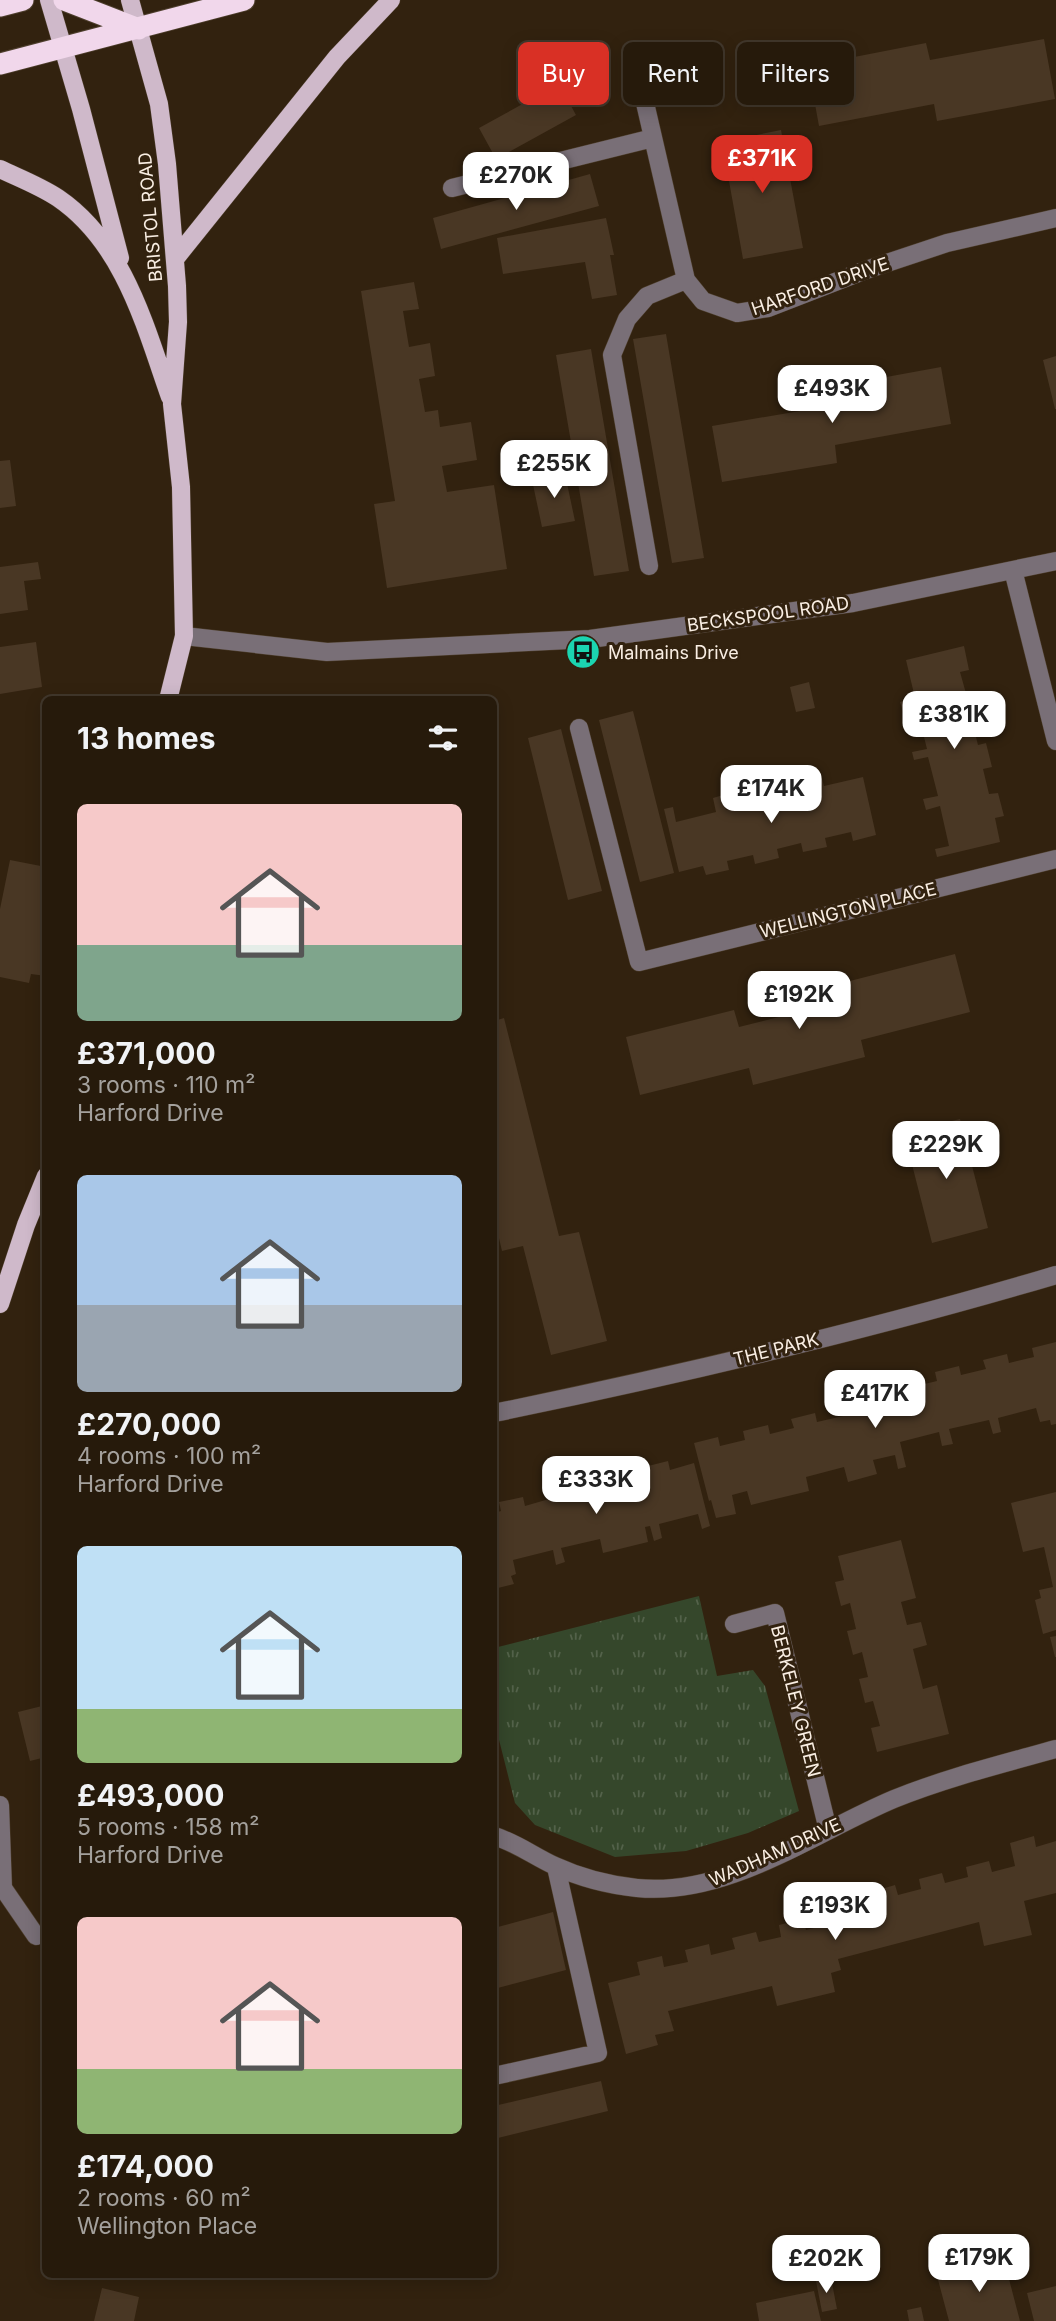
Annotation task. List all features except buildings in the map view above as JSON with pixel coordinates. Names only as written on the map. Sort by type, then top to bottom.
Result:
[{"type":"highway","points":[[0,6],[23,0]]},
{"type":"highway","points":[[64,0],[139,29]]},
{"type":"highway","points":[[0,64],[244,0]]},
{"type":"main road","points":[[49,0],[125,279]]},
{"type":"main road","name":"BRISTOL ROAD","points":[[130,0],[159,104],[175,258],[178,322],[172,404],[181,488],[184,636],[169,696]]},
{"type":"main road","points":[[175,258],[337,57],[391,0]]},
{"type":"main road","points":[[0,169],[57,197],[78,214],[101,239],[125,279]]},
{"type":"main road","name":"BRISTOL ROAD","points":[[125,279],[145,325],[172,404]]},
{"type":"main road","points":[[0,1304],[42,1185]]},
{"type":"street","points":[[645,105],[686,280],[647,296],[627,319],[612,355],[649,566]]},
{"type":"street","points":[[452,188],[653,138]]},
{"type":"street","name":"HARFORD DRIVE","points":[[686,280],[704,302],[737,313],[768,308],[866,270],[947,243],[1056,218]]},
{"type":"street","name":"BECKSPOOL ROAD","points":[[184,636],[327,652],[590,639],[853,603],[1056,561]]},
{"type":"street","points":[[1013,570],[1056,741]]},
{"type":"street","name":"WELLINGTON PLACE","points":[[579,728],[639,962],[1056,859]]},
{"type":"street","name":"THE PARK","points":[[497,1412],[613,1389],[776,1350],[1056,1275]]},
{"type":"street","name":"BERKELEY GREEN","points":[[734,1624],[775,1613],[828,1830]]},
{"type":"street","name":"WADHAM DRIVE","points":[[497,1835],[556,1867],[591,1879],[638,1888],[669,1889],[696,1885],[737,1872],[921,1789],[1056,1749]]},
{"type":"street","points":[[0,1805],[3,1888],[34,1936]]},
{"type":"street","points":[[497,2075],[598,2053],[556,1867]]},
{"type":"green space","points":[[699,1596],[717,1676],[753,1670],[765,1686],[799,1811],[748,1833],[686,1851],[615,1857],[535,1825],[515,1803],[497,1732],[497,1647]]},
{"type":"place","name":"Malmains Drive","points":[[583,652]]}]
